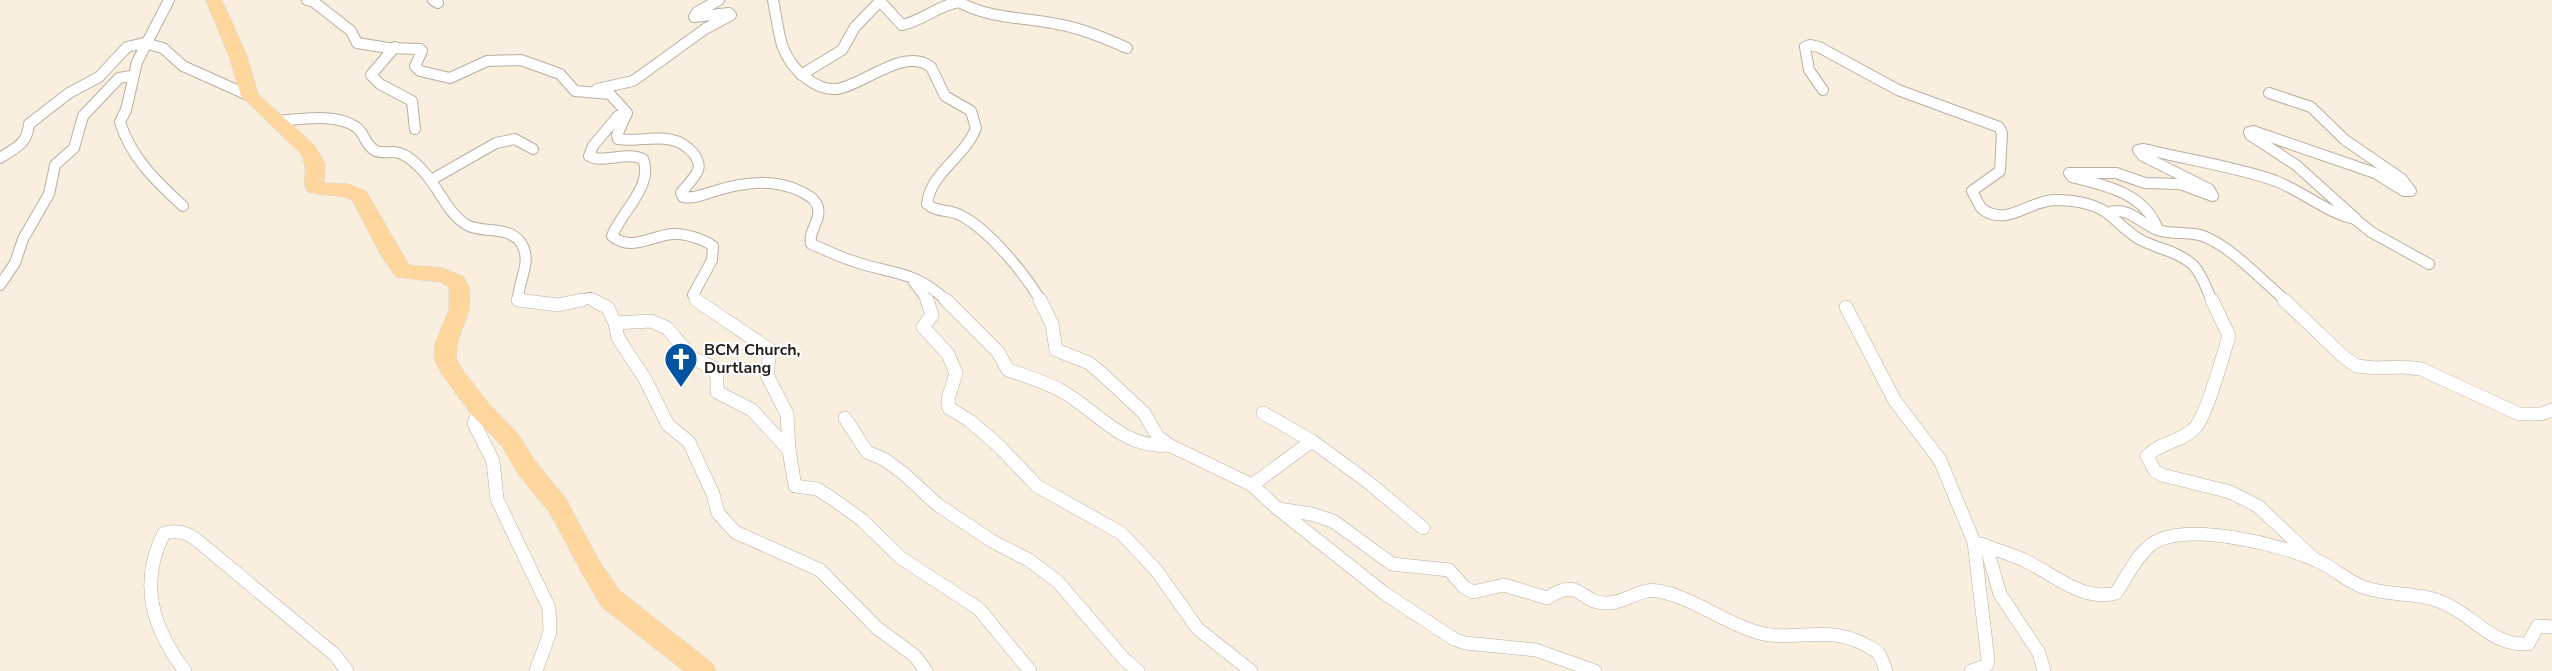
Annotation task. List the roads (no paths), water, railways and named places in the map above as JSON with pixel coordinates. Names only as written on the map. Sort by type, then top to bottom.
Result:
[{"type":"highway","points":[[214,0],[238,56],[250,96],[293,135],[313,157],[316,164],[314,186],[322,191],[350,190],[359,195],[398,268],[410,274],[443,275],[457,282],[460,289],[459,310],[446,344],[445,358],[452,373],[480,409],[510,440],[527,468],[558,506],[591,568],[611,599],[703,671]]},
{"type":"street","points":[[169,0],[144,43],[131,76],[126,113],[120,122],[144,168],[183,206]]},
{"type":"street","points":[[307,0],[314,2],[351,32],[357,43],[420,49],[422,51],[416,68],[444,78],[450,78],[488,61],[516,59],[560,74],[578,92],[610,94],[627,113],[617,135],[618,139],[672,140],[686,145],[696,157],[698,170],[681,193],[683,197],[693,198],[744,183],[766,182],[787,185],[810,197],[816,204],[818,220],[810,237],[811,244],[851,261],[904,273],[934,289],[998,352],[1008,370],[1037,379],[1062,391],[1129,439],[1152,447],[1169,445]]},
{"type":"street","points":[[578,92],[628,83],[642,76],[705,29],[731,15],[729,13],[694,17],[697,12],[719,0]]},
{"type":"street","points":[[773,0],[788,62],[801,75],[817,85],[832,89],[850,85],[904,62],[921,62],[930,66],[944,95],[969,109],[976,125],[974,134],[928,193],[926,202],[928,206],[962,215],[1002,251],[1028,281],[1053,324],[1056,350],[1089,363],[1101,373],[1144,413],[1158,437],[1169,445],[1252,484],[1278,509],[1384,593],[1454,639],[1536,650],[1595,671]]},
{"type":"street","points":[[801,75],[842,50],[855,27],[880,1],[902,25],[957,2],[977,12],[1059,24],[1103,37],[1127,48]]},
{"type":"street","points":[[0,158],[24,142],[28,137],[29,124],[37,116],[69,93],[99,76],[127,47],[144,43],[163,48],[183,66],[250,96]]},
{"type":"street","points":[[1823,90],[1811,76],[1806,65],[1804,50],[1810,45],[1829,52],[1898,90],[1999,127],[2002,133],[2000,171],[1972,191],[1974,201],[1991,214],[2011,215],[2043,201],[2080,203],[2108,213],[2142,241],[2179,254],[2190,261],[2197,269],[2229,336],[2197,427],[2152,450],[2147,456],[2150,465],[2162,475],[2230,492],[2258,506],[2315,560]]},
{"type":"street","points":[[395,47],[372,75],[376,82],[385,88],[406,96],[412,101],[416,129]]},
{"type":"street","points":[[0,285],[15,263],[23,239],[49,194],[55,165],[74,147],[83,116],[119,78],[131,76]]},
{"type":"street","points":[[2269,93],[2311,107],[2345,140],[2368,153],[2408,184],[2411,191],[2404,191],[2375,173],[2288,142],[2253,131],[2249,132],[2253,137],[2296,165],[2321,190],[2353,214],[2355,219],[2371,232],[2429,264]]},
{"type":"street","points":[[619,103],[614,123],[591,148],[589,156],[597,160],[634,156],[643,159],[646,166],[643,182],[612,236],[628,244],[670,234],[711,244],[714,253],[712,260],[693,295],[695,299],[770,350],[767,375],[787,414],[789,450],[795,486],[817,489],[833,499],[862,520],[901,558],[979,609],[1030,671]]},
{"type":"street","points":[[275,121],[328,120],[357,127],[368,145],[374,150],[406,156],[431,180],[464,224],[479,229],[507,233],[519,240],[525,251],[528,266],[518,300],[526,303],[558,305],[590,298],[608,308],[615,323],[618,338],[645,379],[668,425],[689,442],[713,494],[718,513],[725,523],[735,532],[820,570],[878,628],[915,656],[926,671]]},
{"type":"street","points":[[431,180],[496,143],[514,139],[533,149]]},
{"type":"street","points":[[2158,230],[2153,217],[2135,201],[2116,189],[2068,174],[2084,171],[2116,173],[2145,183],[2180,184],[2213,196],[2209,189],[2143,156],[2138,150],[2144,149],[2273,180],[2348,218],[2355,219]]},
{"type":"street","points":[[2108,213],[2115,210],[2126,212],[2158,230],[2201,235],[2217,242],[2320,331],[2349,361],[2358,366],[2373,369],[2418,368],[2469,389],[2506,409],[2530,416],[2552,410]]},
{"type":"street","points":[[904,273],[922,289],[926,296],[932,315],[923,327],[950,358],[956,372],[954,385],[947,399],[949,408],[999,446],[1037,486],[1121,533],[1156,570],[1198,629],[1251,671]]},
{"type":"street","points":[[1846,308],[1860,330],[1895,401],[1940,460],[1980,544],[2000,594],[2039,653],[2044,671]]},
{"type":"street","points":[[615,323],[651,321],[667,328],[692,358],[712,367],[717,376],[717,392],[736,400],[757,414],[776,441],[789,450]]},
{"type":"street","points":[[480,409],[474,423],[493,461],[497,499],[549,608],[549,632],[536,671]]},
{"type":"street","points":[[1263,413],[1312,441],[1368,482],[1423,528]]},
{"type":"street","points":[[845,418],[867,452],[884,459],[903,472],[938,505],[992,541],[1029,560],[1058,582],[1138,671]]},
{"type":"street","points":[[1252,484],[1312,441]]},
{"type":"street","points":[[1278,509],[1302,511],[1329,519],[1342,526],[1392,564],[1425,565],[1451,570],[1458,574],[1464,588],[1472,591],[1513,586],[1536,597],[1547,598],[1562,589],[1571,588],[1580,590],[1589,600],[1610,603],[1647,591],[1658,591],[1711,611],[1756,632],[1778,635],[1800,632],[1829,633],[1857,641],[1878,652],[1886,671]]},
{"type":"street","points":[[185,671],[158,630],[152,601],[153,565],[158,542],[164,533],[176,530],[187,532],[207,548],[335,655],[347,671]]},
{"type":"street","points":[[1980,544],[2026,561],[2087,593],[2108,597],[2116,593],[2153,543],[2174,535],[2230,537],[2315,560],[2371,589],[2417,593],[2436,598],[2500,640],[2516,646],[2528,644],[2538,626],[2552,627]]},
{"type":"street","points":[[1971,671],[1987,665],[1988,660],[1980,544]]},
{"type":"place","name":"BCM Church, Durtlang","points":[[681,388]]}]
